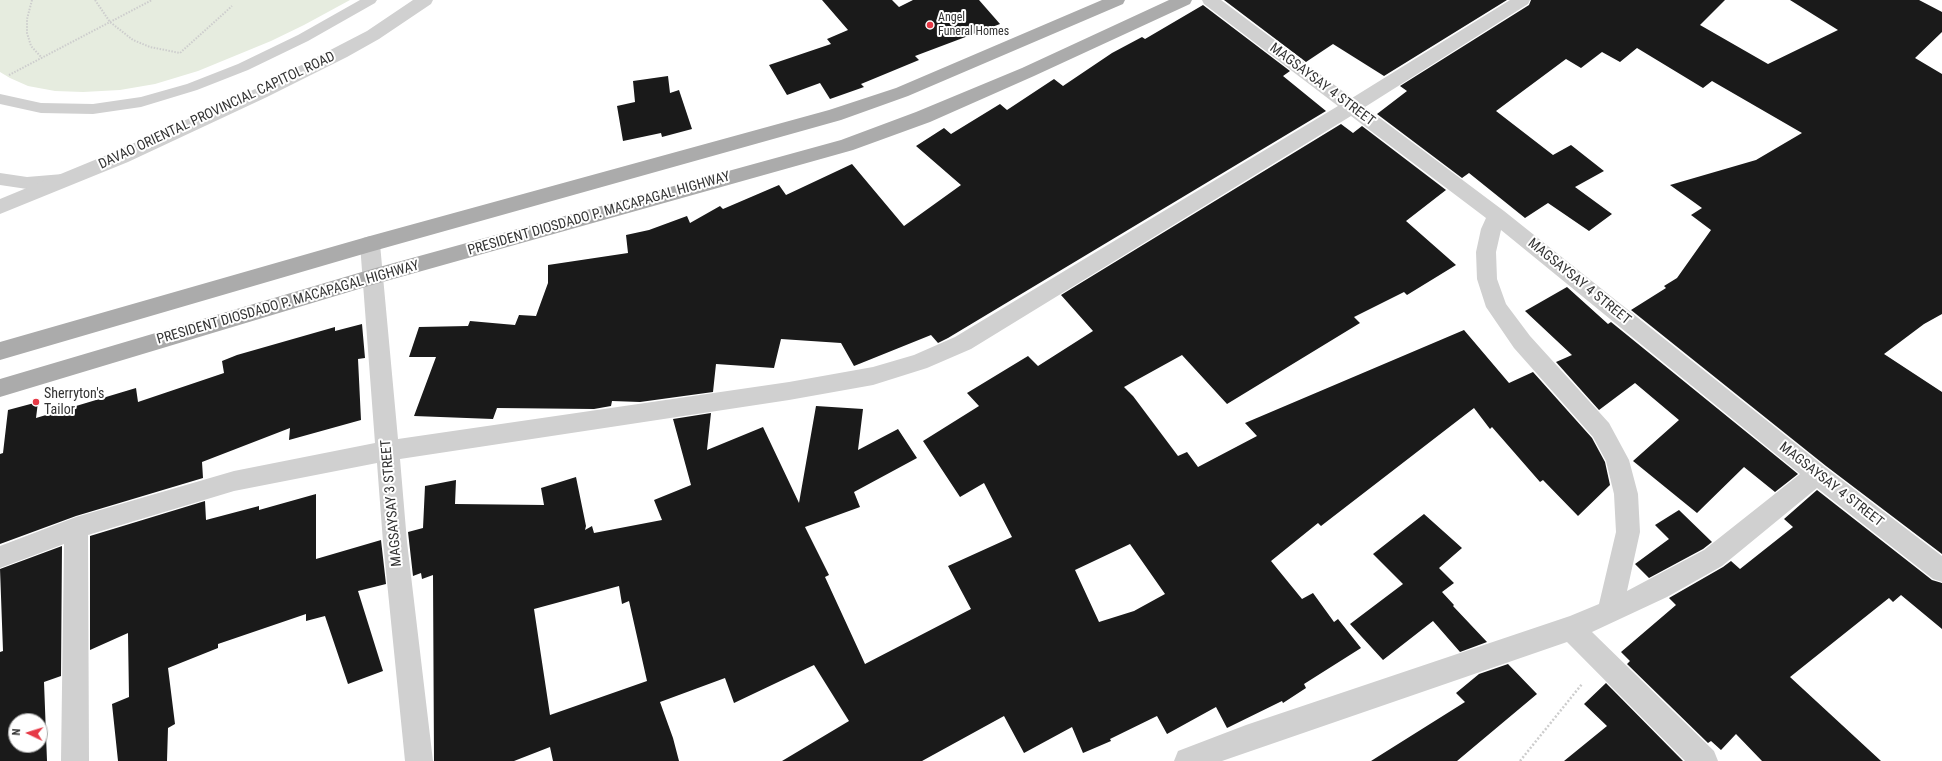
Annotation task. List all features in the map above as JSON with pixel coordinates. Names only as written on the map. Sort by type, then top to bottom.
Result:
[{"type":"main road","points":[[0,351],[370,244],[834,115],[902,92],[1117,0]]},
{"type":"main road","name":"PRESIDENT DIOSDADO P. MACAPAGAL HIGHWAY","points":[[0,388],[372,277],[846,145],[923,117],[993,87],[1184,0]]},
{"type":"street","name":"DAVAO ORIENTAL PROVINCIAL CAPITOL ROAD","points":[[0,207],[180,131],[261,93],[341,53],[379,31],[426,0]]},
{"type":"street","name":"MAGSAYSAY 4 STREET","points":[[1210,0],[1497,216],[1817,474],[1942,571]]},
{"type":"street","points":[[0,557],[76,528],[234,481],[387,451],[789,391],[873,376],[919,362],[963,343],[1351,107],[1522,0]]},
{"type":"street","points":[[1497,216],[1491,229],[1486,252],[1487,279],[1497,307],[1522,342],[1601,430],[1617,460],[1626,494],[1628,532],[1610,612]]},
{"type":"street","name":"MAGSAYSAY 3 STREET","points":[[370,244],[395,542],[419,761]]},
{"type":"street","points":[[1188,761],[1246,738],[1572,628],[1610,612],[1658,589],[1713,558],[1817,474]]},
{"type":"street","points":[[75,761],[76,528]]},
{"type":"street","points":[[1572,628],[1704,761]]},
{"type":"lane","points":[[0,99],[41,108],[93,109],[141,102],[192,87],[243,67],[303,38],[370,0]]},
{"type":"lane","points":[[0,179],[27,183],[65,180]]},
{"type":"path","points":[[32,0],[27,19],[27,33],[31,46],[42,58]]},
{"type":"path","points":[[95,0],[110,22],[133,40],[150,47],[180,54],[232,6]]},
{"type":"path","points":[[7,76],[152,0]]},
{"type":"path","points":[[1520,761],[1603,659]]},
{"type":"shaded area","points":[[0,0],[350,0],[271,41],[198,71],[155,84],[120,90],[83,92],[55,91],[28,86],[0,72]]},
{"type":"building","points":[[822,0],[892,0],[899,7],[913,0],[979,0],[1000,24],[915,56],[919,60],[861,84],[864,87],[830,99],[820,83],[787,95],[769,65],[831,44],[827,39],[848,30]]},
{"type":"building","points":[[1224,0],[1507,0],[1384,76],[1333,44],[1306,62]]},
{"type":"building","points":[[1531,0],[1725,0],[1700,25],[1768,64],[1838,30],[1790,0],[1919,0],[1942,12],[1942,32],[1915,58],[1942,74],[1942,314],[1924,324],[1884,354],[1942,392],[1942,554],[1826,466],[1631,310],[1666,288],[1664,286],[1677,278],[1711,230],[1691,215],[1702,208],[1670,185],[1756,160],[1802,133],[1712,81],[1703,88],[1637,48],[1620,62],[1602,52],[1581,68],[1566,59],[1496,111],[1553,155],[1571,145],[1604,171],[1575,187],[1612,214],[1589,231],[1548,203],[1525,218],[1469,173],[1462,178],[1377,114],[1407,91],[1400,86],[1529,5]]},
{"type":"building","points":[[1203,5],[1290,71],[1283,76],[1326,111],[948,338],[938,343],[931,335],[854,366],[841,343],[781,339],[774,368],[716,364],[713,392],[640,402],[612,401],[611,406],[594,409],[497,408],[493,419],[414,416],[436,357],[409,357],[419,327],[468,326],[470,321],[515,325],[519,315],[536,316],[548,283],[548,265],[628,253],[626,235],[649,230],[687,216],[690,223],[720,206],[723,209],[779,185],[786,195],[852,164],[904,226],[961,185],[916,146],[944,128],[951,134],[1000,104],[1007,110],[1054,79],[1063,86],[1112,53],[1142,37],[1145,39]]},
{"type":"building","points":[[668,76],[670,93],[679,90],[692,129],[662,137],[661,133],[623,141],[617,106],[635,102],[633,81]]},
{"type":"building","points":[[1341,124],[1353,133],[1362,126],[1446,190],[1406,221],[1456,265],[1407,295],[1404,292],[1354,317],[1360,323],[1227,404],[1182,355],[1124,387],[1133,396],[1178,456],[1187,452],[1198,467],[1257,436],[1245,423],[1464,330],[1509,383],[1533,372],[1592,438],[1605,462],[1610,485],[1578,516],[1543,480],[1540,482],[1492,427],[1490,429],[1474,408],[1321,526],[1318,523],[1271,561],[1302,599],[1313,593],[1334,622],[1338,619],[1361,648],[1304,684],[1306,688],[1283,703],[1282,701],[1227,728],[1216,707],[1167,734],[1157,716],[1110,739],[1111,741],[1083,753],[1072,727],[1024,753],[1004,716],[922,761],[782,761],[849,721],[814,665],[734,703],[725,678],[660,702],[673,738],[679,761],[553,761],[550,747],[514,761],[434,761],[433,575],[422,579],[421,573],[413,576],[408,532],[423,528],[425,486],[456,480],[455,504],[544,505],[541,488],[576,477],[586,526],[585,530],[592,526],[594,533],[662,520],[654,500],[691,485],[673,419],[711,413],[707,450],[763,427],[799,503],[816,406],[863,409],[858,450],[898,429],[917,458],[854,492],[860,507],[805,527],[829,575],[825,577],[865,664],[971,609],[948,566],[1012,537],[984,483],[960,497],[923,441],[979,406],[967,393],[1028,356],[1038,366],[1093,331],[1061,295]],"holes":[[[1130,544],[1165,594],[1134,611],[1099,622],[1075,570]],[[619,586],[622,604],[629,601],[647,681],[550,715],[534,609]]]},
{"type":"building","points":[[1567,287],[1608,324],[1611,322],[1798,474],[1775,492],[1744,467],[1697,513],[1633,461],[1679,420],[1635,383],[1599,410],[1556,362],[1572,355],[1525,311]]},
{"type":"building","points":[[362,324],[365,358],[358,359],[361,420],[289,440],[290,428],[202,462],[203,478],[76,516],[0,544],[0,454],[3,453],[8,410],[38,402],[36,418],[136,388],[138,402],[224,373],[222,361],[237,355],[335,327],[335,331]]},
{"type":"building","points":[[1817,490],[1932,580],[1942,583],[1942,629],[1901,595],[1893,602],[1889,598],[1790,677],[1881,761],[1762,761],[1736,734],[1721,750],[1711,741],[1708,743],[1627,664],[1630,661],[1621,652],[1676,605],[1669,598],[1731,561],[1740,569],[1793,527],[1784,519]]},
{"type":"building","points":[[316,494],[316,559],[381,540],[386,584],[358,591],[383,671],[348,684],[325,616],[306,621],[306,614],[218,644],[218,648],[168,668],[175,724],[168,728],[167,761],[118,761],[112,704],[129,697],[128,633],[90,650],[90,536],[205,501],[206,520],[259,506],[259,510]]},
{"type":"building","points":[[1679,510],[1712,542],[1703,549],[1649,578],[1635,564],[1669,539],[1655,525]]},
{"type":"building","points":[[1424,514],[1462,548],[1439,568],[1454,583],[1442,592],[1487,642],[1460,652],[1433,621],[1383,660],[1350,624],[1403,584],[1373,554]]},
{"type":"building","points":[[62,546],[61,676],[44,682],[45,713],[8,713],[8,753],[47,753],[47,761],[0,761],[0,652],[3,651],[0,569]]},
{"type":"building","points":[[1508,664],[1537,694],[1457,761],[1371,761],[1465,702],[1456,693],[1479,674]]},
{"type":"building","points":[[1606,683],[1683,761],[1564,761],[1607,726],[1584,704]]},
{"type":"place","name":"Angel Funeral Homes","points":[[930,25]]},
{"type":"place","name":"Sherryton's Tailor","points":[[36,402]]}]
